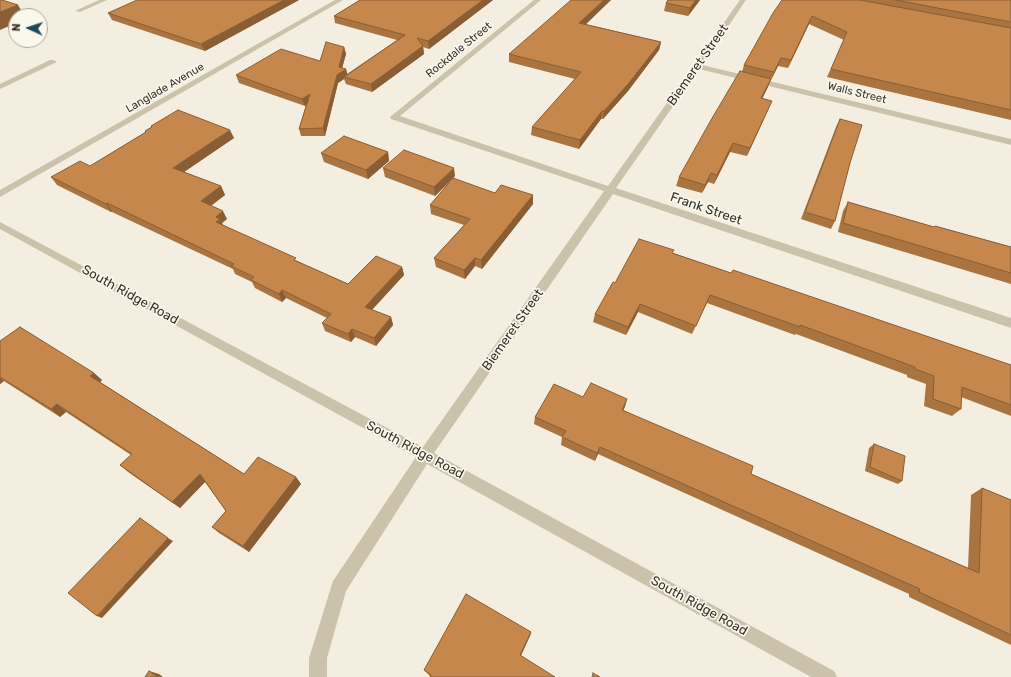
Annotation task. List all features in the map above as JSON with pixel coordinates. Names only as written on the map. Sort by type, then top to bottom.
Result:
[{"type":"street","points":[[78,11],[104,0]]},
{"type":"street","name":"Langlade Avenue","points":[[0,194],[340,0]]},
{"type":"street","name":"Rockdale Street","points":[[394,117],[538,0]]},
{"type":"street","name":"Biemeret Street","points":[[318,677],[318,658],[339,587],[425,455],[744,0]]},
{"type":"street","points":[[0,87],[53,62]]},
{"type":"street","name":"Walls Street","points":[[697,66],[1011,142]]},
{"type":"street","name":"Frank Street","points":[[394,117],[1011,323]]},
{"type":"street","name":"South Ridge Road","points":[[0,224],[261,368],[425,455],[828,677]]},
{"type":"building","points":[[0,0],[18,5],[8,8],[0,12]]},
{"type":"building","points":[[137,0],[284,0],[201,44],[108,13]]},
{"type":"building","points":[[360,0],[483,0],[428,41],[417,38],[423,46],[371,84],[344,77],[405,35],[334,16]]},
{"type":"building","points":[[571,0],[604,0],[579,23],[661,42],[629,83],[604,111],[602,111],[580,140],[532,127],[581,72],[509,54]]},
{"type":"building","points":[[668,0],[696,0],[690,8],[666,3]]},
{"type":"building","points":[[782,0],[860,0],[1011,28],[1011,110],[831,69],[847,32],[812,16],[791,60],[781,58],[774,72],[744,65],[773,13]]},
{"type":"building","points":[[896,0],[1011,0],[1011,22]]},
{"type":"building","points":[[326,42],[344,47],[339,67],[346,69],[337,75],[323,128],[299,129],[310,94],[302,99],[236,75],[281,49],[320,61]]},
{"type":"building","points":[[740,71],[771,79],[761,98],[772,101],[750,148],[733,143],[717,175],[711,173],[705,185],[679,177],[711,120]]},
{"type":"building","points":[[178,110],[230,130],[173,168],[221,186],[201,201],[223,211],[216,217],[220,219],[216,222],[296,258],[294,260],[348,284],[376,256],[402,267],[365,307],[391,317],[374,338],[352,329],[348,334],[322,323],[331,314],[282,290],[279,294],[251,280],[254,277],[231,266],[234,264],[51,177],[80,161],[90,166],[146,132],[145,131],[152,127],[151,126]]},
{"type":"building","points":[[840,119],[862,125],[850,163],[835,221],[805,212]]},
{"type":"building","points":[[344,136],[388,152],[366,170],[321,153]]},
{"type":"building","points":[[404,150],[454,168],[434,187],[383,168]]},
{"type":"building","points":[[453,178],[495,193],[501,185],[533,195],[481,260],[475,258],[464,270],[434,258],[470,219],[430,205]]},
{"type":"building","points":[[848,202],[934,227],[935,226],[1011,247],[1011,273],[843,223]]},
{"type":"building","points":[[639,239],[674,250],[672,253],[731,273],[733,270],[1011,365],[1011,405],[962,387],[961,409],[933,399],[934,376],[915,369],[915,367],[800,325],[800,327],[710,295],[696,326],[640,304],[628,327],[595,314],[613,282],[615,283]]},
{"type":"building","points":[[20,327],[94,373],[90,376],[244,474],[258,457],[296,477],[243,546],[212,527],[226,511],[200,474],[172,502],[120,465],[132,454],[57,404],[51,409],[0,377],[0,341]]},
{"type":"building","points":[[591,383],[627,399],[622,410],[753,466],[751,474],[979,573],[982,488],[1011,500],[1011,635],[919,592],[920,589],[600,447],[597,453],[562,437],[566,431],[535,417],[554,384],[583,397]]},
{"type":"building","points":[[874,444],[905,456],[902,481],[870,467]]},
{"type":"building","points":[[140,518],[168,538],[97,616],[68,593]]},
{"type":"building","points":[[466,594],[531,632],[520,655],[555,677],[430,677],[431,675],[424,670]]},
{"type":"building","points":[[149,671],[157,677],[145,677]]},
{"type":"building","points":[[593,673],[600,677],[592,677]]}]
